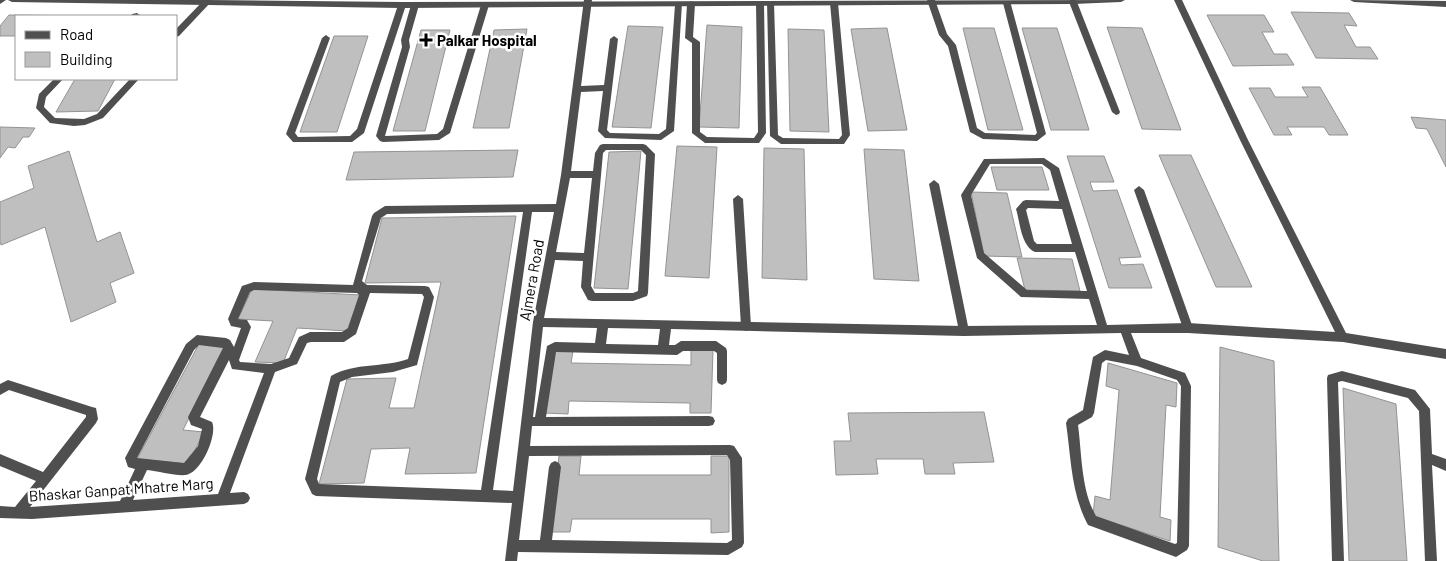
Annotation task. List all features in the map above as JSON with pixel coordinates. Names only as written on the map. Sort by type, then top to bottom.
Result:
[{"type":"street","points":[[12,0],[347,2],[402,5],[485,2],[679,5],[1121,0]]},
{"type":"street","points":[[1178,0],[1244,140],[1343,337]]},
{"type":"street","points":[[1355,0],[1446,4]]},
{"type":"street","points":[[932,1],[943,36],[952,46],[973,130],[983,136],[1037,138],[1042,134],[1007,2]]},
{"type":"street","points":[[178,32],[207,2]]},
{"type":"street","points":[[415,5],[405,40],[406,48],[380,136],[383,139],[439,138],[447,131],[485,2]]},
{"type":"street","points":[[1073,2],[1116,112]]},
{"type":"street","name":"Ajmera Road","points":[[511,561],[538,322],[566,175],[587,3]]},
{"type":"street","points":[[770,4],[774,136],[781,141],[840,142],[846,135],[834,3]]},
{"type":"street","points":[[691,4],[689,38],[696,42],[696,133],[705,140],[756,141],[762,133],[760,4]]},
{"type":"street","points":[[326,38],[290,134],[296,140],[352,140],[361,131],[402,5]]},
{"type":"street","points":[[614,39],[602,131],[608,136],[661,137],[670,131],[679,5]]},
{"type":"street","points":[[58,80],[42,96],[40,108],[53,121],[74,123],[100,116],[134,80]]},
{"type":"street","points":[[577,89],[608,88]]},
{"type":"street","points":[[603,147],[643,147],[651,154],[643,292],[634,297],[592,296],[586,286],[588,257],[599,153],[603,147]]},
{"type":"street","points":[[1091,295],[1025,294],[1019,292],[980,255],[966,194],[986,161],[1044,161],[1054,168],[1102,328]]},
{"type":"street","points":[[566,175],[597,174]]},
{"type":"street","points":[[934,184],[964,331]]},
{"type":"street","points":[[1139,190],[1188,328]]},
{"type":"street","points":[[738,199],[746,326]]},
{"type":"street","points":[[1065,204],[1026,204],[1021,209],[1030,243],[1035,248],[1078,248]]},
{"type":"street","points":[[486,496],[528,208]]},
{"type":"street","points":[[519,496],[316,490],[311,479],[335,379],[344,372],[400,368],[413,362],[429,297],[425,290],[365,289],[357,283],[378,216],[385,210],[560,208]]},
{"type":"street","points":[[550,256],[588,257]]},
{"type":"street","points":[[222,498],[271,369],[293,361],[303,340],[310,336],[344,337],[352,331],[364,293],[358,289],[254,286],[246,289],[233,319],[235,323],[243,323],[246,327],[234,360],[236,366],[271,369]]},
{"type":"street","points":[[538,322],[964,331],[1188,328],[1343,337],[1446,354]]},
{"type":"street","points":[[600,348],[602,323]]},
{"type":"street","points":[[663,350],[666,324]]},
{"type":"street","points":[[1124,328],[1136,361]]},
{"type":"street","points":[[197,340],[226,343],[230,348],[194,417],[195,422],[208,426],[209,434],[193,464],[186,469],[142,465],[132,463],[131,458],[190,347],[197,340]]},
{"type":"street","points":[[540,422],[551,349],[555,347],[677,350],[681,346],[716,346],[722,351],[722,380]]},
{"type":"street","points":[[1105,355],[1136,361],[1181,376],[1186,386],[1183,546],[1176,551],[1092,521],[1087,514],[1083,501],[1072,423],[1088,413],[1096,360],[1105,355]]},
{"type":"street","points":[[1338,561],[1332,378],[1342,376],[1411,394],[1424,409],[1431,561]]},
{"type":"street","points":[[0,390],[8,385],[92,412],[92,419],[18,513]]},
{"type":"street","points":[[528,422],[709,421]]},
{"type":"street","points":[[513,546],[728,549],[738,542],[736,458],[730,450],[524,451]]},
{"type":"street","points":[[1426,457],[1446,465]]},
{"type":"street","points":[[0,460],[45,479]]},
{"type":"street","points":[[124,506],[142,465]]},
{"type":"street","points":[[545,546],[555,467]]},
{"type":"street","name":"Bhaskar Ganpat Mhatre Marg","points":[[0,512],[18,513],[244,498]]},
{"type":"building","points":[[1291,12],[1349,13],[1357,26],[1344,25],[1356,47],[1370,47],[1378,59],[1316,58]]},
{"type":"building","points":[[9,15],[15,15],[15,36],[0,36],[0,26]]},
{"type":"building","points":[[1207,15],[1264,15],[1274,32],[1262,32],[1274,54],[1287,54],[1294,65],[1233,66]]},
{"type":"building","points":[[707,25],[742,27],[739,128],[699,127]]},
{"type":"building","points":[[628,26],[663,27],[651,128],[612,127]]},
{"type":"building","points":[[1107,27],[1142,28],[1181,130],[1142,129]]},
{"type":"building","points":[[887,28],[907,130],[868,131],[851,29]]},
{"type":"building","points":[[963,28],[994,28],[1023,130],[988,130]]},
{"type":"building","points":[[1022,28],[1057,28],[1089,130],[1051,130]]},
{"type":"building","points":[[527,29],[509,128],[473,128],[494,30]]},
{"type":"building","points":[[788,29],[824,30],[829,132],[790,131]]},
{"type":"building","points":[[421,30],[450,30],[425,131],[393,131]]},
{"type":"building","points":[[334,36],[368,36],[337,132],[300,132]]},
{"type":"building","points":[[74,80],[114,80],[98,111],[56,112]]},
{"type":"building","points":[[1302,87],[1320,87],[1348,135],[1329,135],[1324,127],[1287,127],[1292,135],[1274,135],[1249,88],[1270,88],[1275,97],[1308,97]]},
{"type":"building","points":[[1411,117],[1446,120],[1446,167],[1427,129],[1416,128]]},
{"type":"building","points":[[0,127],[35,128],[29,137],[23,137],[15,148],[8,147],[0,158]]},
{"type":"building","points":[[677,146],[717,147],[709,278],[665,276]]},
{"type":"building","points":[[764,148],[804,149],[807,280],[762,278]]},
{"type":"building","points":[[864,149],[904,150],[919,281],[874,279]]},
{"type":"building","points":[[518,150],[513,177],[346,180],[354,152]]},
{"type":"building","points":[[69,151],[97,242],[120,232],[134,273],[110,283],[116,302],[71,322],[45,227],[1,245],[0,241],[0,202],[34,188],[28,166]]},
{"type":"building","points":[[641,151],[628,289],[594,288],[609,152]]},
{"type":"building","points":[[1159,155],[1191,155],[1252,287],[1216,287]]},
{"type":"building","points":[[1067,156],[1104,156],[1114,182],[1090,182],[1093,191],[1117,190],[1141,257],[1119,258],[1121,265],[1143,264],[1152,288],[1109,288]]},
{"type":"building","points":[[991,167],[1042,167],[1049,190],[997,190]]},
{"type":"building","points":[[971,192],[1007,193],[1022,257],[984,256]]},
{"type":"building","points":[[516,216],[476,473],[405,474],[410,448],[371,449],[364,483],[319,484],[347,379],[396,378],[389,408],[414,408],[441,282],[365,283],[382,218]]},
{"type":"building","points":[[1017,258],[1072,259],[1080,291],[1025,290]]},
{"type":"building","points":[[252,289],[360,295],[347,331],[297,328],[283,363],[255,362],[273,321],[238,319]]},
{"type":"building","points":[[199,344],[225,347],[183,430],[204,432],[188,464],[137,459]]},
{"type":"building","points":[[1220,347],[1274,361],[1279,561],[1263,561],[1218,547]]},
{"type":"building","points":[[554,350],[573,351],[571,363],[691,365],[691,350],[713,350],[711,413],[690,413],[690,403],[569,401],[568,414],[544,413]]},
{"type":"building","points":[[1108,363],[1177,383],[1176,407],[1166,405],[1160,517],[1171,520],[1170,541],[1093,516],[1095,496],[1110,500],[1119,390],[1106,386]]},
{"type":"building","points":[[1343,388],[1396,404],[1407,561],[1349,561]]},
{"type":"building","points":[[984,412],[994,462],[953,463],[955,474],[925,474],[923,459],[876,459],[878,474],[836,475],[834,441],[851,441],[848,413]]},
{"type":"building","points":[[559,456],[581,456],[579,475],[711,475],[711,456],[729,456],[729,532],[711,533],[711,519],[572,519],[570,532],[550,532]]},
{"type":"place","name":"Palkar Hospital","points":[[426,40]]}]
